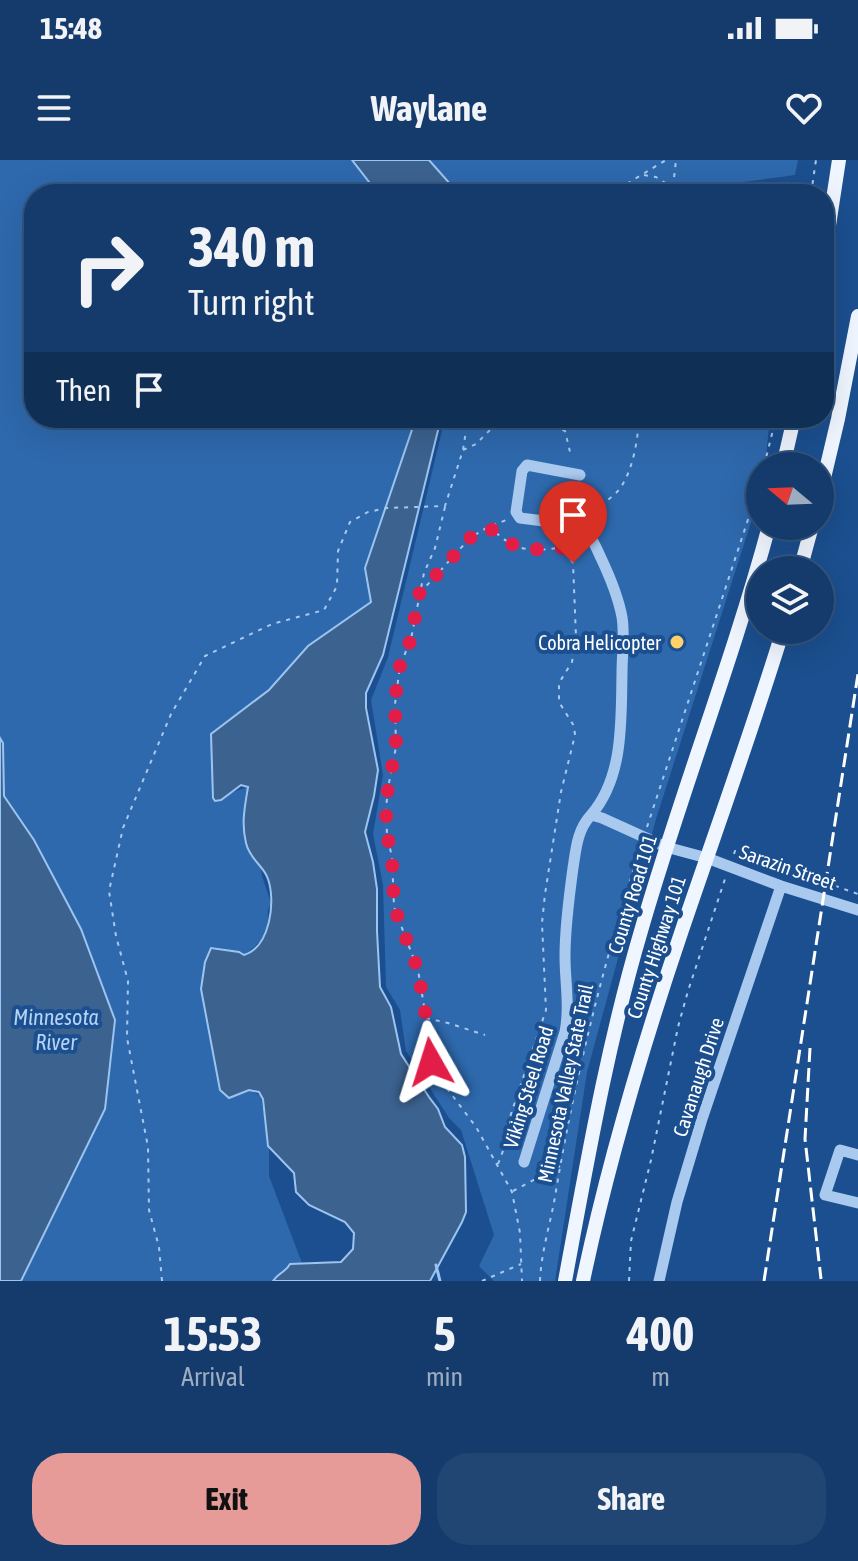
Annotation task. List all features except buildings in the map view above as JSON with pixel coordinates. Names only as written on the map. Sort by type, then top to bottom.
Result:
[{"type":"main road","points":[[834,193],[839,160]]},
{"type":"main road","points":[[829,452],[858,316]]},
{"type":"main road","points":[[786,452],[792,428]]},
{"type":"main road","name":"County Road 101","points":[[565,1281],[589,1146],[633,958],[666,847],[748,603],[765,540]]},
{"type":"main road","name":"County Highway 101","points":[[583,1281],[603,1187],[631,1092],[778,644]]},
{"type":"street","points":[[580,475],[527,465],[522,471],[516,512],[520,518],[576,525],[591,538]]},
{"type":"street","name":"Viking Steel Road","points":[[524,1162],[568,1017],[565,925],[578,839],[585,821],[607,790],[616,764],[624,640],[622,615],[615,591],[591,538]]},
{"type":"street","points":[[591,815],[666,847],[707,858]]},
{"type":"street","name":"Sarazin Street","points":[[707,858],[858,910]]},
{"type":"street","name":"Cavanaugh Drive","points":[[659,1281],[677,1202],[702,1119],[781,886]]},
{"type":"street","points":[[858,1155],[840,1150],[825,1195],[858,1203]]},
{"type":"path","points":[[628,184],[666,160]]},
{"type":"path","points":[[673,184],[676,160]]},
{"type":"path","points":[[812,184],[816,160]]},
{"type":"path","points":[[644,175],[656,177],[667,184]]},
{"type":"path","points":[[466,428],[435,548],[424,573],[411,639],[400,666],[395,704],[396,747],[386,809],[387,835],[393,867],[394,907],[418,970],[431,1062],[437,1075],[476,1127],[512,1192],[520,1233],[522,1281]]},
{"type":"path","points":[[463,450],[476,444],[492,428]]},
{"type":"path","points":[[559,428],[565,431],[571,456]]},
{"type":"path","points":[[600,505],[618,492],[629,468],[638,428]]},
{"type":"path","points":[[768,452],[774,428]]},
{"type":"path","points":[[162,1281],[159,1247],[149,1210],[148,1147],[127,1038],[128,981],[116,936],[109,891],[123,828],[171,714],[205,656],[272,624],[324,610],[337,586],[338,551],[350,522],[368,512],[445,506]]},
{"type":"path","points":[[419,594],[470,538],[517,516]]},
{"type":"path","name":"Minnesota Valley State Trail","points":[[540,1281],[592,1014],[615,928],[746,525]]},
{"type":"path","points":[[488,527],[515,546],[542,550],[563,548],[591,538]]},
{"type":"path","points":[[498,1165],[506,1143],[510,1117],[546,1010],[544,909],[561,792],[575,735],[574,726],[559,702],[559,683],[572,662],[576,637],[573,563],[563,548]]},
{"type":"path","points":[[629,1281],[631,1241],[678,1027],[735,851],[825,886],[833,885],[858,894]]},
{"type":"path","points":[[426,1018],[485,1035]]},
{"type":"path","points":[[512,1192],[560,1166]]},
{"type":"path","points":[[482,1281],[521,1264]]},
{"type":"shaded area","points":[[0,160],[798,160],[795,175],[728,184],[24,184],[24,428],[413,428],[371,602],[280,679],[224,795],[248,787],[262,876],[271,903],[265,933],[244,955],[238,1094],[249,1090],[261,1096],[269,1146],[269,1176],[302,1263],[296,1281],[21,1281],[102,1114],[34,840],[4,796],[3,743],[0,738]]},
{"type":"shaded area","points":[[443,428],[769,428],[766,452],[746,452],[746,538],[656,819],[587,1072],[555,1281],[494,1281],[479,1266],[494,1235],[461,1130],[449,1118],[406,1051],[400,1010],[386,987],[383,885],[373,834],[383,775],[371,700],[388,657]]},
{"type":"water","points":[[352,160],[429,160],[450,184],[371,184]]},
{"type":"water","points":[[413,428],[439,428],[383,655],[366,693],[378,770],[365,832],[377,889],[380,987],[391,1007],[401,1054],[438,1109],[445,1127],[462,1145],[466,1212],[430,1281],[273,1281],[290,1264],[341,1262],[353,1249],[354,1233],[345,1222],[309,1205],[296,1192],[294,1173],[268,1146],[263,1099],[259,1092],[249,1090],[229,1098],[220,1090],[201,989],[205,962],[211,948],[244,955],[253,950],[260,943],[269,923],[271,899],[266,874],[246,843],[244,822],[248,787],[241,785],[221,800],[215,801],[213,798],[211,734],[269,690],[308,646],[371,602],[365,568]]},
{"type":"water","name":"Minnesota River","points":[[0,738],[3,743],[4,796],[34,840],[81,929],[115,1020],[105,1109],[21,1281],[0,1281]]},
{"type":"waterway","points":[[436,1265],[440,1281]]},
{"type":"railway","points":[[764,1281],[858,674]]},
{"type":"railway","points":[[810,1048],[805,1139],[821,1279]]},
{"type":"place","name":"Cobra Helicopter","points":[[677,642]]},
{"type":"route","points":[[431,1062],[418,970],[394,907],[386,809],[396,747],[397,683],[411,639],[419,594],[470,538],[488,527],[515,546],[542,550],[563,548],[573,563]]}]
